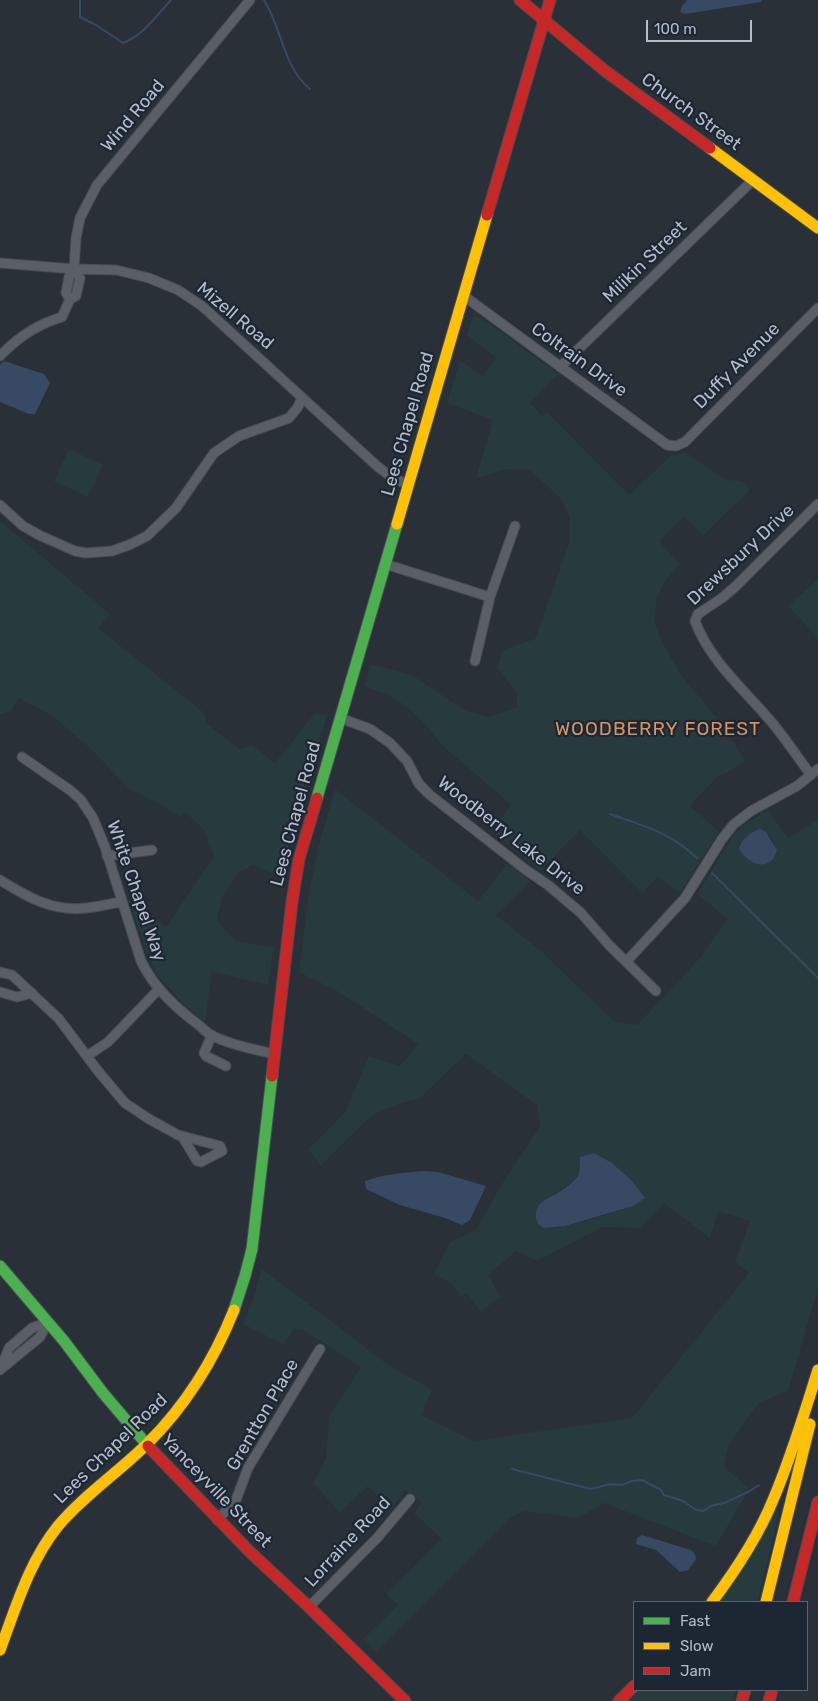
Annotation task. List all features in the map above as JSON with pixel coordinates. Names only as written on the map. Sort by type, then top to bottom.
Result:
[{"type":"main road","name":"Church Street","points":[[520,0],[604,70],[818,228]]},
{"type":"main road","name":"Lees Chapel Road","points":[[0,1650],[31,1570],[50,1536],[74,1509],[147,1444],[175,1413],[204,1372],[227,1329],[238,1300],[252,1249],[294,882],[340,718],[550,0]]},
{"type":"main road","name":"Yanceyville Street","points":[[0,1266],[48,1322],[101,1391],[147,1444],[218,1520],[405,1701]]},
{"type":"main road","points":[[713,1601],[736,1568],[770,1508],[787,1465],[818,1370]]},
{"type":"main road","points":[[766,1601],[818,1390]]},
{"type":"main road","points":[[793,1601],[818,1502]]},
{"type":"main road","points":[[619,1701],[633,1687]]},
{"type":"street","name":"Wind Road","points":[[0,356],[21,338],[45,322],[62,318],[70,299],[66,293],[69,277],[74,269],[76,238],[80,218],[97,185],[250,0]]},
{"type":"street","name":"Milikin Street","points":[[560,367],[753,180]]},
{"type":"street","name":"Mizell Road","points":[[0,263],[74,269],[116,270],[149,278],[178,290],[202,306],[378,466],[390,476],[408,485]]},
{"type":"street","name":"Coltrain Drive","points":[[464,296],[667,445],[676,446]]},
{"type":"street","name":"Duffy Avenue","points":[[676,446],[685,442],[818,308]]},
{"type":"street","points":[[0,505],[23,526],[75,551],[112,551],[130,545],[147,536],[176,508],[214,453],[239,436],[289,418],[298,408],[302,397]]},
{"type":"street","name":"Drewsbury Drive","points":[[814,772],[712,654],[702,638],[695,621],[698,614],[736,586],[818,504]]},
{"type":"street","points":[[475,661],[490,598],[515,526]]},
{"type":"street","points":[[385,564],[490,598]]},
{"type":"street","name":"Woodberry Lake Drive","points":[[340,718],[370,730],[390,743],[407,761],[419,784],[430,795],[576,908],[656,991]]},
{"type":"street","name":"White Chapel Way","points":[[22,757],[71,791],[81,800],[93,818],[108,856],[141,961],[146,972],[159,989],[186,1015],[212,1035],[241,1046],[274,1054]]},
{"type":"street","points":[[626,962],[685,898],[722,839],[733,826],[751,811],[797,786],[814,772]]},
{"type":"street","points":[[108,856],[152,850]]},
{"type":"street","points":[[0,880],[32,899],[62,908],[88,908],[121,902]]},
{"type":"street","points":[[0,972],[12,975],[59,1019],[115,1093],[125,1102],[149,1119],[182,1136],[220,1146],[222,1151],[201,1162],[197,1161],[182,1136]]},
{"type":"street","points":[[87,1056],[108,1042],[159,989]]},
{"type":"street","points":[[0,992],[17,997],[32,993]]},
{"type":"street","points":[[212,1035],[204,1053],[206,1056],[226,1066]]},
{"type":"street","points":[[0,1370],[9,1348],[32,1328],[48,1322]]},
{"type":"street","points":[[0,1370],[40,1337],[48,1322]]},
{"type":"street","points":[[18,1341],[25,1349]]},
{"type":"street","name":"Grentton Place","points":[[218,1520],[236,1500],[248,1468],[320,1349]]},
{"type":"street","name":"Lorraine Road","points":[[309,1607],[377,1538],[410,1499]]},
{"type":"green space","points":[[478,316],[558,374],[530,403],[542,416],[547,412],[629,495],[671,456],[685,452],[725,479],[742,482],[750,490],[703,536],[684,516],[659,541],[680,564],[665,581],[657,597],[654,622],[663,644],[681,675],[727,730],[745,762],[716,778],[690,806],[719,831],[680,893],[658,877],[642,893],[580,830],[540,870],[491,831],[511,805],[442,745],[425,724],[408,708],[389,695],[364,686],[371,664],[412,675],[466,711],[489,717],[517,707],[517,693],[497,668],[503,650],[535,639],[569,543],[570,518],[562,500],[530,470],[507,469],[476,478],[493,420],[447,403],[460,360],[482,376],[496,358],[467,335],[473,317]]},
{"type":"green space","points":[[69,449],[103,465],[88,497],[54,481]]},
{"type":"green space","points":[[0,521],[110,614],[98,628],[204,713],[207,724],[239,749],[252,745],[275,763],[315,713],[327,716],[294,826],[282,878],[253,865],[239,872],[222,897],[217,921],[237,942],[274,947],[268,985],[212,972],[205,1022],[186,1007],[156,974],[128,899],[166,927],[214,856],[204,830],[185,812],[180,817],[158,803],[129,789],[91,749],[51,715],[18,698],[11,711],[0,714]]},
{"type":"green space","points":[[818,579],[818,638],[788,606]]},
{"type":"green space","points":[[335,789],[478,901],[508,863],[530,881],[496,915],[542,952],[615,1022],[637,1025],[699,959],[728,919],[697,894],[734,834],[748,822],[768,810],[788,838],[818,820],[818,1288],[788,1391],[760,1402],[729,1444],[724,1466],[749,1489],[716,1546],[604,1503],[578,1518],[525,1511],[511,1517],[376,1652],[363,1639],[398,1605],[386,1594],[442,1539],[414,1513],[422,1502],[405,1490],[391,1509],[368,1486],[340,1512],[313,1483],[326,1459],[329,1417],[361,1367],[305,1331],[294,1329],[283,1344],[243,1324],[254,1297],[262,1269],[387,1364],[432,1390],[421,1415],[474,1441],[632,1418],[749,1273],[735,1262],[750,1221],[718,1211],[710,1238],[664,1203],[639,1228],[603,1227],[537,1261],[516,1251],[488,1275],[501,1297],[480,1312],[467,1293],[461,1296],[450,1282],[434,1274],[450,1242],[476,1230],[500,1187],[540,1126],[537,1105],[466,1054],[419,1099],[400,1103],[374,1114],[321,1166],[309,1149],[346,1111],[369,1056],[400,1066],[418,1044],[341,993],[299,972],[308,899],[318,848]],"holes":[[[760,829],[770,836],[775,848],[775,856],[767,863],[739,845],[749,835]],[[594,1153],[612,1163],[631,1180],[633,1206],[600,1217],[559,1227],[541,1227],[541,1202],[562,1190],[577,1177],[580,1157]]]},
{"type":"green space","points":[[773,1509],[778,1510],[775,1531],[757,1601],[719,1601]]},
{"type":"green space","points":[[637,1691],[735,1691],[733,1701],[627,1701]]},
{"type":"water","points":[[687,0],[762,0],[761,2],[685,14],[680,12]]},
{"type":"water","points":[[4,361],[44,374],[50,383],[35,414],[29,414],[0,402],[0,365]]},
{"type":"water","points":[[760,829],[766,832],[777,850],[770,862],[764,864],[747,859],[739,849],[747,836]]},
{"type":"water","points":[[594,1153],[612,1163],[631,1180],[645,1198],[633,1206],[565,1226],[544,1228],[541,1226],[536,1216],[539,1205],[566,1187],[577,1177],[580,1157]]},
{"type":"water","points":[[423,1171],[438,1172],[486,1186],[470,1220],[462,1225],[400,1205],[366,1189],[365,1181],[394,1174]]},
{"type":"water","points":[[642,1535],[691,1550],[695,1554],[696,1559],[688,1570],[680,1572],[656,1550],[636,1544],[637,1538]]},
{"type":"waterway","points":[[80,0],[80,17],[123,43],[143,30],[171,0]]},
{"type":"waterway","points":[[264,0],[275,23],[288,59],[301,80],[310,89]]},
{"type":"waterway","points":[[610,814],[667,836],[697,858]]},
{"type":"waterway","points":[[712,873],[818,978]]},
{"type":"waterway","points":[[512,1469],[591,1489],[642,1480],[661,1490],[664,1495],[683,1501],[696,1510],[703,1511],[748,1492],[759,1485]]},
{"type":"traffic: fast","points":[[317,798],[397,524]]},
{"type":"traffic: fast","points":[[234,1310],[252,1249],[272,1076]]},
{"type":"traffic: fast","points":[[0,1266],[64,1341],[103,1393],[148,1446]]},
{"type":"traffic: slow","points":[[710,148],[818,228]]},
{"type":"traffic: slow","points":[[397,524],[487,215]]},
{"type":"traffic: slow","points":[[0,1650],[24,1585],[48,1540],[68,1515],[137,1454],[175,1413],[208,1364],[234,1310]]},
{"type":"traffic: slow","points":[[713,1601],[746,1553],[767,1514],[780,1484],[818,1370]]},
{"type":"traffic: slow","points":[[766,1601],[810,1424]]},
{"type":"traffic: jam","points":[[520,0],[604,70],[710,148]]},
{"type":"traffic: jam","points":[[487,215],[550,0]]},
{"type":"traffic: jam","points":[[272,1076],[292,902],[299,859],[317,798]]},
{"type":"traffic: jam","points":[[148,1446],[249,1551],[405,1701]]},
{"type":"traffic: jam","points":[[793,1601],[818,1502]]},
{"type":"traffic: jam","points":[[619,1701],[633,1687]]},
{"type":"traffic: jam","points":[[742,1701],[745,1691]]},
{"type":"traffic: jam","points":[[769,1701],[772,1691]]},
{"type":"district","name":"WOODBERRY FOREST","points":[[658,730]]}]
